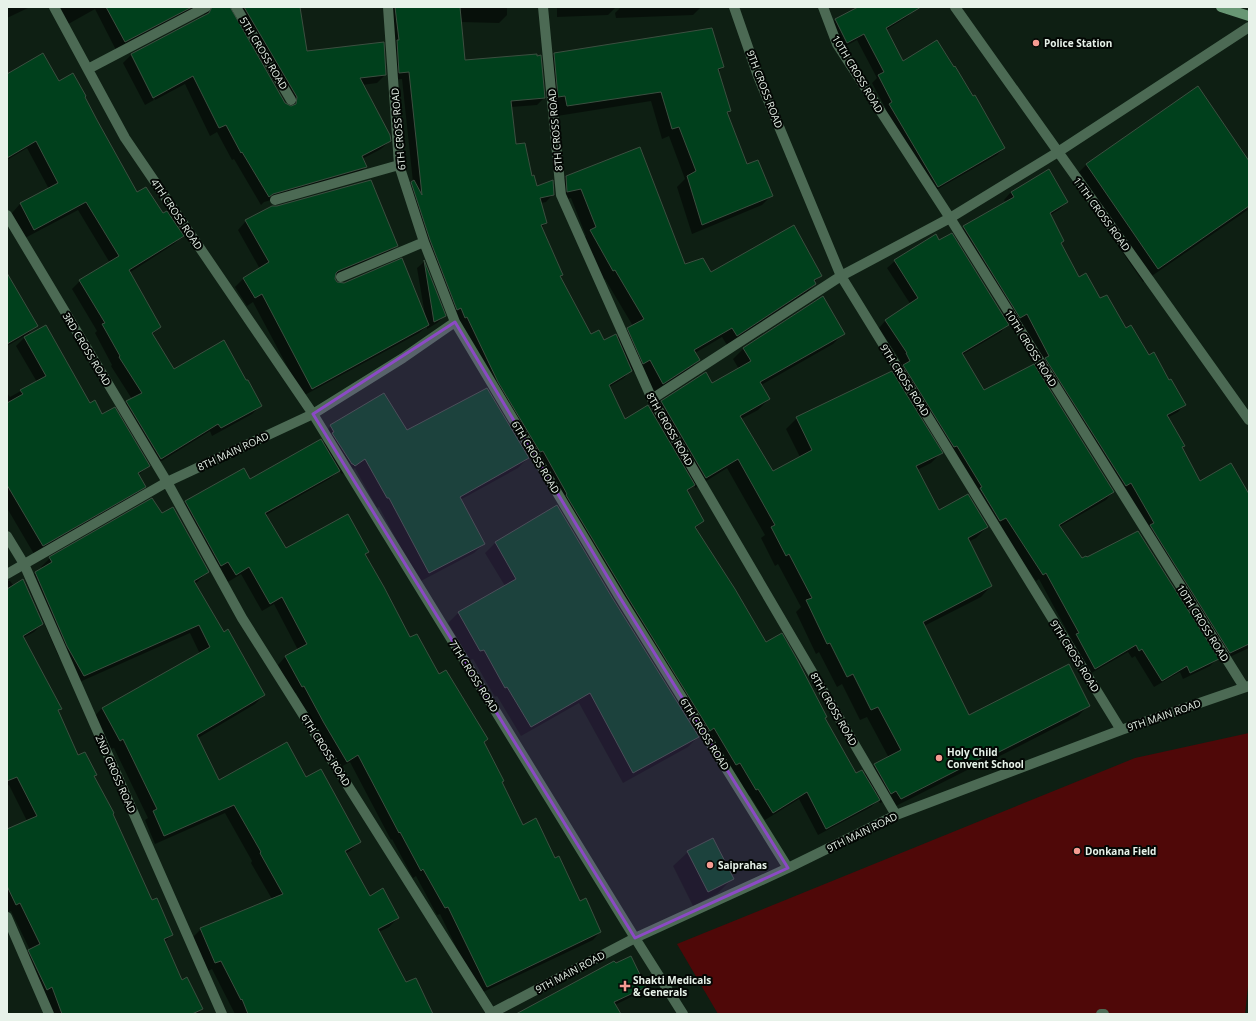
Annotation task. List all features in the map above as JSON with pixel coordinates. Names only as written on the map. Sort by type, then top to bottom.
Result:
[{"type":"main road","points":[[1220,7],[1249,16]]},
{"type":"street","name":"4TH CROSS ROAD","points":[[54,7],[88,68],[124,138],[313,414]]},
{"type":"street","points":[[88,68],[206,7]]},
{"type":"street","name":"5TH CROSS ROAD","points":[[236,7],[291,100]]},
{"type":"street","name":"6TH CROSS ROAD","points":[[388,7],[399,166],[424,242],[455,322],[619,596],[788,868]]},
{"type":"street","name":"8TH CROSS ROAD","points":[[543,7],[561,195],[652,399],[896,816]]},
{"type":"street","name":"9TH CROSS ROAD","points":[[734,7],[758,76],[841,276],[1121,730]]},
{"type":"street","name":"10TH CROSS ROAD","points":[[823,7],[837,44],[950,218],[1246,687]]},
{"type":"street","name":"11TH CROSS ROAD","points":[[958,8],[1058,152],[1249,420]]},
{"type":"street","points":[[652,399],[841,276],[950,218],[1058,152],[1249,27]]},
{"type":"street","points":[[276,200],[399,166]]},
{"type":"street","name":"3RD CROSS ROAD","points":[[7,215],[166,482]]},
{"type":"street","points":[[341,277],[424,242]]},
{"type":"street","name":"8TH MAIN ROAD","points":[[7,574],[166,482],[313,414],[403,358],[455,322]]},
{"type":"street","name":"7TH CROSS ROAD","points":[[313,414],[683,1014]]},
{"type":"street","name":"6TH CROSS ROAD","points":[[166,482],[242,618],[491,1014]]},
{"type":"street","name":"2ND CROSS ROAD","points":[[7,536],[24,564],[222,1014]]},
{"type":"street","name":"9TH MAIN ROAD","points":[[491,1014],[635,938],[788,868],[896,816],[1121,730],[1246,687]]},
{"type":"street","points":[[7,917],[49,1014]]},
{"type":"highlighted area","points":[[455,322],[619,596],[788,868],[635,938],[313,414]]},
{"type":"shaded area","name":"Donkana Field","points":[[1249,733],[1249,977],[1245,1014],[718,1014],[677,944],[1135,758]]},
{"type":"building","points":[[106,7],[192,7],[125,42]]},
{"type":"building","points":[[212,7],[230,7],[285,103],[291,106],[296,104],[297,97],[244,7],[300,7],[307,51],[384,42],[386,75],[360,78],[390,135],[391,141],[362,156],[367,167],[273,194],[269,197],[242,152],[241,153],[226,125],[219,128],[193,76],[153,98],[131,54],[209,13]]},
{"type":"building","points":[[395,7],[460,7],[465,60],[537,54],[537,56],[541,55],[545,98],[511,101],[516,144],[525,143],[532,176],[534,175],[537,186],[553,180],[554,195],[540,198],[547,223],[541,225],[563,275],[560,276],[591,334],[599,330],[604,340],[616,334],[632,371],[609,385],[625,419],[648,405],[695,485],[687,490],[704,521],[695,527],[735,589],[766,642],[782,633],[827,717],[825,718],[856,773],[862,770],[880,800],[826,829],[807,792],[773,813],[758,789],[756,790],[740,763],[736,765],[714,728],[710,731],[625,593],[566,495],[567,494],[543,451],[540,452],[498,382],[467,317],[465,318],[461,308],[457,310],[430,240],[411,182],[414,180],[422,195],[409,72],[399,73],[397,40],[399,40]]},
{"type":"building","points":[[858,7],[921,7],[886,28],[903,61],[937,40],[973,96],[975,95],[1005,148],[938,187],[889,104],[892,102],[878,75],[884,72],[864,34],[847,43],[835,19]]},
{"type":"building","points":[[712,28],[724,67],[718,69],[731,111],[727,112],[747,164],[758,160],[773,196],[702,225],[687,176],[696,171],[679,127],[672,129],[661,92],[567,106],[565,96],[558,97],[554,53]]},
{"type":"building","points":[[43,53],[59,81],[73,73],[137,192],[146,187],[163,213],[167,211],[184,236],[129,270],[161,327],[152,333],[174,369],[224,340],[262,406],[221,428],[218,424],[161,459],[126,401],[142,393],[119,357],[120,356],[102,324],[105,323],[79,280],[119,256],[86,202],[34,230],[20,203],[58,183],[36,141],[7,158],[7,74]]},
{"type":"building","points":[[1198,86],[1249,161],[1249,206],[1158,269],[1086,164]]},
{"type":"building","points":[[640,147],[685,264],[703,258],[711,272],[794,225],[822,276],[814,280],[816,284],[737,336],[732,328],[694,350],[700,360],[663,384],[650,360],[643,364],[627,328],[644,319],[615,270],[613,271],[590,230],[596,227],[581,189],[567,192],[566,176]]},
{"type":"building","points":[[1049,169],[1068,202],[1050,213],[1064,241],[1061,243],[1079,277],[1086,273],[1100,298],[1107,295],[1126,328],[1131,325],[1149,355],[1154,352],[1169,380],[1171,379],[1186,405],[1167,415],[1185,446],[1182,447],[1200,481],[1231,463],[1249,494],[1249,644],[1230,653],[1150,525],[1154,523],[1131,483],[1126,486],[1045,358],[1049,356],[1027,314],[1020,318],[963,226],[1014,197],[1011,192]]},
{"type":"building","points":[[371,180],[398,246],[338,271],[335,279],[337,282],[344,283],[402,258],[429,325],[312,389],[262,294],[255,298],[243,278],[269,262],[245,220],[272,206],[277,206]]},
{"type":"building","points":[[952,233],[1009,325],[962,353],[984,390],[1034,364],[1114,492],[1059,525],[1082,558],[1087,557],[1138,531],[1219,659],[1190,673],[1187,666],[1162,681],[1142,649],[1139,651],[1136,645],[1095,669],[1076,634],[1079,633],[1046,573],[1043,575],[1006,518],[1000,521],[980,488],[982,487],[957,446],[954,447],[903,365],[910,361],[907,353],[885,320],[918,298],[894,260],[936,234],[939,240]]},
{"type":"building","points":[[424,260],[446,316],[434,322]]},
{"type":"building","points":[[7,273],[38,326],[7,344]]},
{"type":"building","points":[[823,296],[845,334],[760,382],[770,399],[740,416],[773,471],[812,450],[796,417],[892,371],[943,453],[916,466],[939,510],[968,494],[988,527],[968,538],[992,586],[923,622],[969,715],[1069,664],[1090,706],[995,754],[993,752],[901,799],[896,791],[891,794],[874,764],[901,750],[878,707],[871,710],[853,674],[847,677],[830,643],[827,644],[806,600],[812,598],[789,554],[786,556],[771,527],[775,525],[738,459],[706,478],[661,401],[706,372],[712,383],[751,361],[743,348]]},
{"type":"building","points":[[46,325],[90,403],[95,400],[102,414],[115,407],[150,466],[138,473],[146,487],[43,546],[7,485],[7,403],[23,394],[20,390],[46,376],[24,337]]},
{"type":"building","points":[[487,388],[529,458],[460,497],[485,544],[429,573],[389,498],[387,498],[365,459],[355,466],[352,464],[332,433],[334,432],[330,425],[384,393],[407,430]]},
{"type":"building","points":[[321,439],[340,471],[265,513],[286,548],[348,514],[369,552],[365,554],[410,637],[417,634],[439,674],[446,670],[488,739],[484,742],[504,781],[502,782],[523,825],[536,818],[555,858],[559,856],[580,901],[586,898],[601,932],[487,987],[448,907],[445,908],[423,869],[421,871],[358,755],[347,762],[304,686],[302,687],[285,656],[307,644],[282,597],[270,604],[249,567],[236,575],[228,562],[221,566],[185,501],[244,468],[250,479]]},
{"type":"building","points":[[152,498],[162,513],[173,507],[209,572],[194,581],[224,632],[228,629],[265,695],[197,735],[219,780],[287,742],[306,777],[321,769],[361,842],[345,851],[370,896],[383,888],[399,918],[378,929],[406,982],[416,978],[433,1014],[248,1014],[242,999],[241,1000],[221,961],[215,963],[200,928],[283,894],[234,805],[164,836],[153,811],[157,809],[123,739],[120,741],[102,708],[210,647],[199,625],[84,676],[67,646],[35,572],[52,562],[49,557]]},
{"type":"building","points":[[557,505],[613,599],[699,737],[633,773],[590,693],[531,727],[507,687],[505,688],[484,650],[480,651],[458,612],[516,579],[495,542]]},
{"type":"building","points":[[23,579],[43,624],[23,636],[62,709],[58,710],[78,755],[85,752],[97,775],[94,776],[114,813],[113,814],[152,900],[157,898],[173,935],[164,939],[182,980],[187,977],[203,1009],[192,1014],[62,1014],[52,987],[47,990],[28,950],[40,944],[20,903],[16,905],[7,886],[7,829],[37,816],[17,777],[7,781],[7,589]]},
{"type":"building","name":"Saiprahas","points":[[713,838],[734,879],[708,892],[687,851]]},
{"type":"building","points":[[631,956],[646,987],[614,1002],[621,1014],[516,1014],[614,961],[616,963]]},
{"type":"place","name":"Police Station","points":[[1036,43]]},
{"type":"place","name":"Holy Child Convent School","points":[[939,758]]},
{"type":"place","name":"Donkana Field","points":[[1077,851]]},
{"type":"place","name":"Saiprahas","points":[[710,865]]},
{"type":"place","name":"Shakti Medicals & Generals","points":[[625,986]]}]
